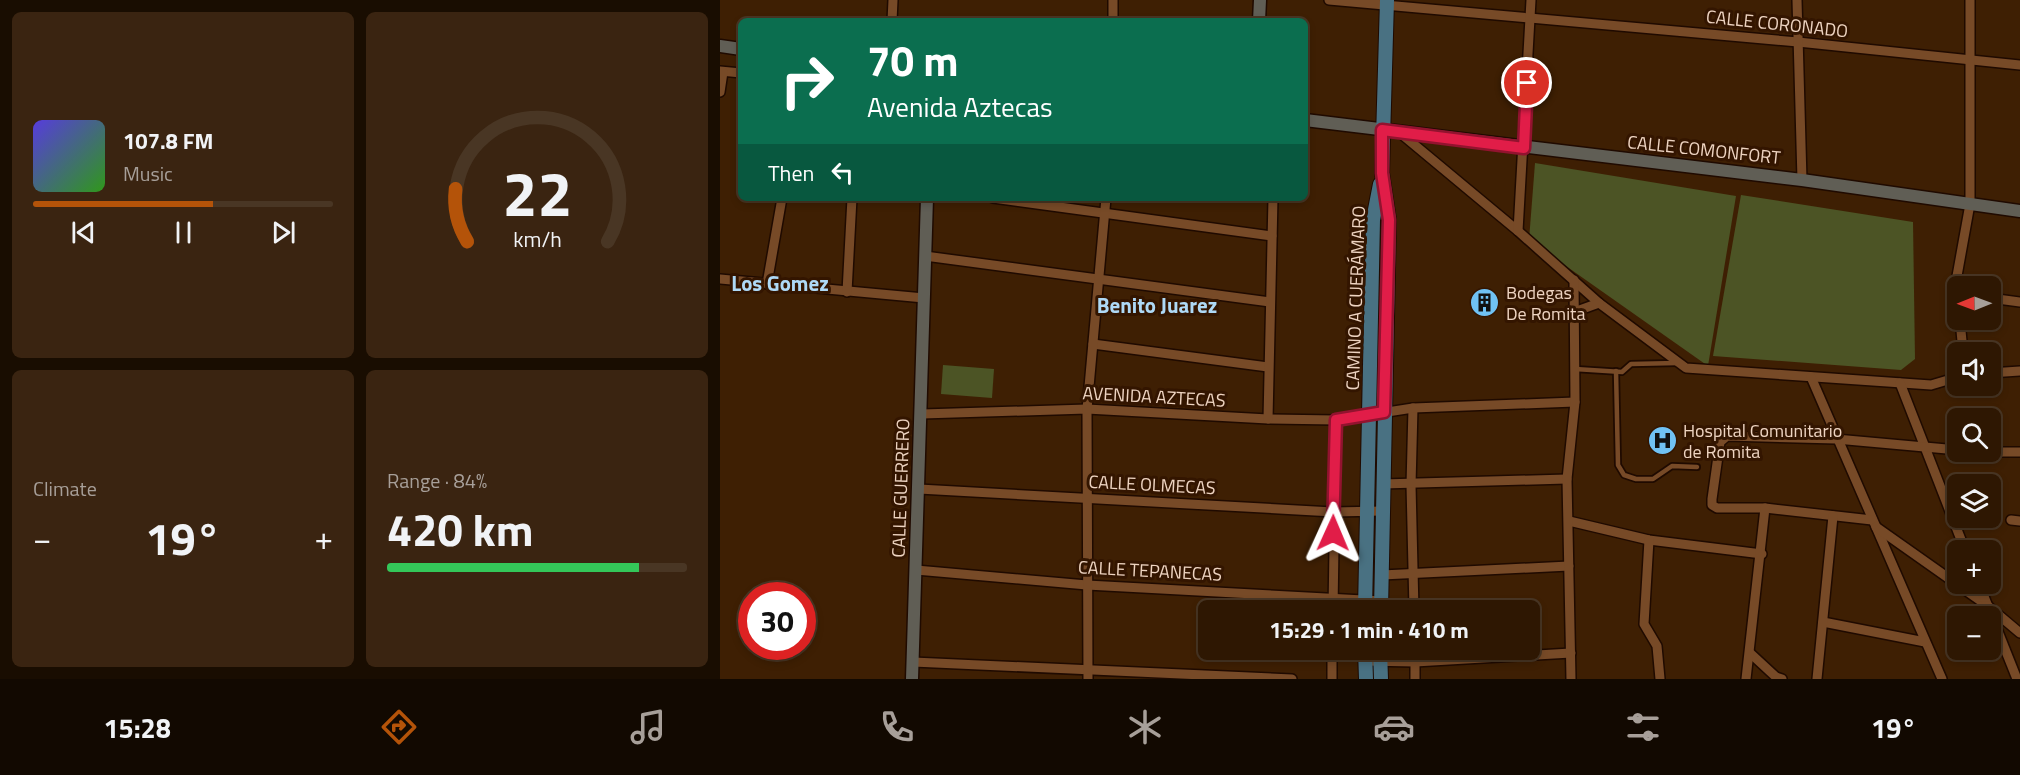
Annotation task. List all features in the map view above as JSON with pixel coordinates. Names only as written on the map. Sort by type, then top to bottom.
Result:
[{"type":"main road","points":[[1382,173],[1387,2]]},
{"type":"main road","name":"CAMINO A CUERÁMARO","points":[[1382,173],[1389,220],[1382,484],[1382,600]]},
{"type":"main road","name":"CAMINO A CUERÁMARO","points":[[1365,600],[1373,220],[1382,173]]},
{"type":"main road","points":[[1365,660],[1366,679]]},
{"type":"main road","points":[[1380,660],[1381,679]]},
{"type":"street","points":[[892,18],[893,0]]},
{"type":"street","points":[[1113,0],[1113,18]]},
{"type":"street","points":[[1259,18],[1260,0]]},
{"type":"street","name":"CALLE CORONADO","points":[[1329,0],[1387,2],[2020,66]]},
{"type":"street","points":[[1518,231],[1531,0]]},
{"type":"street","points":[[1797,0],[1802,180]]},
{"type":"street","points":[[1958,276],[1970,204],[1970,0]]},
{"type":"street","points":[[720,46],[738,49]]},
{"type":"street","points":[[720,92],[722,71],[738,73]]},
{"type":"street","name":"CALLE COMONFORT","points":[[1308,120],[1802,180],[2020,211]]},
{"type":"street","points":[[1399,132],[1518,231],[1599,303],[1683,365],[1931,385],[1947,380]]},
{"type":"street","points":[[767,284],[781,201]]},
{"type":"street","points":[[847,292],[852,201]]},
{"type":"street","name":"CALLE GUERRERO","points":[[912,679],[927,201]]},
{"type":"street","points":[[1015,201],[1272,236]]},
{"type":"street","points":[[1088,674],[1087,409],[1106,201]]},
{"type":"street","points":[[1268,419],[1273,201]]},
{"type":"street","points":[[925,256],[1270,302]]},
{"type":"street","points":[[720,279],[924,298]]},
{"type":"street","points":[[1571,679],[1567,478],[1575,402],[1574,280]]},
{"type":"street","points":[[2001,299],[2020,302]]},
{"type":"street","points":[[1575,312],[1599,303]]},
{"type":"street","points":[[1094,344],[1268,368]]},
{"type":"street","points":[[2001,372],[2020,371]]},
{"type":"street","points":[[1811,377],[1942,679]]},
{"type":"street","points":[[1900,383],[1923,448],[1961,540]]},
{"type":"street","name":"AVENIDA AZTECAS","points":[[922,414],[1087,409],[1268,419],[1336,420],[1413,408],[1575,402]]},
{"type":"street","points":[[1413,408],[1411,485],[1414,600]]},
{"type":"street","points":[[1333,598],[1336,420]]},
{"type":"street","points":[[1947,449],[1836,439],[1728,436],[1720,442],[1717,453],[1713,505],[1717,508],[1765,508],[1874,523],[1988,606]]},
{"type":"street","points":[[2001,452],[2020,452]]},
{"type":"street","points":[[1382,484],[1411,485],[1567,478]]},
{"type":"street","name":"CALLE OLMECAS","points":[[919,489],[1333,512],[1383,511]]},
{"type":"street","points":[[1746,679],[1762,554],[1765,508]]},
{"type":"street","points":[[1817,679],[1833,516]]},
{"type":"street","points":[[1569,521],[1649,540],[1762,554]]},
{"type":"street","points":[[1649,540],[1644,624],[1657,646],[1660,679]]},
{"type":"street","points":[[1382,575],[1569,566]]},
{"type":"street","name":"CALLE TEPANECAS","points":[[916,570],[1087,585],[1342,600]]},
{"type":"street","points":[[1983,594],[1988,606]]},
{"type":"street","points":[[2001,617],[2020,633]]},
{"type":"street","points":[[1823,622],[1925,642]]},
{"type":"street","points":[[2001,638],[2018,679]]},
{"type":"street","points":[[1405,660],[1415,662],[1571,653]]},
{"type":"street","points":[[1750,653],[1776,677],[1782,679]]},
{"type":"street","points":[[1332,660],[1332,679]]},
{"type":"street","points":[[912,662],[1088,674],[1292,679]]},
{"type":"street","points":[[1415,662],[1415,679]]},
{"type":"lane","points":[[1575,369],[1622,372],[1630,364],[1683,365]]},
{"type":"lane","points":[[1616,371],[1618,465],[1624,475],[1636,479],[1653,479],[1672,466],[1697,467]]},
{"type":"green space","points":[[1535,163],[1736,196],[1708,366],[1529,240]]},
{"type":"green space","points":[[1741,195],[1913,222],[1915,359],[1901,370],[1713,356]]},
{"type":"green space","points":[[943,365],[994,369],[992,398],[941,394]]},
{"type":"place","name":"Bodegas De Romita","points":[[1485,303]]},
{"type":"place","name":"Hospital Comunitario de Romita","points":[[1662,441]]},
{"type":"district","name":"Los Gomez","points":[[780,284]]},
{"type":"district","name":"Benito Juarez","points":[[1157,306]]},
{"type":"route","points":[[1333,533],[1336,420],[1384,412],[1389,220],[1382,173],[1382,130],[1524,148],[1527,83]]}]
